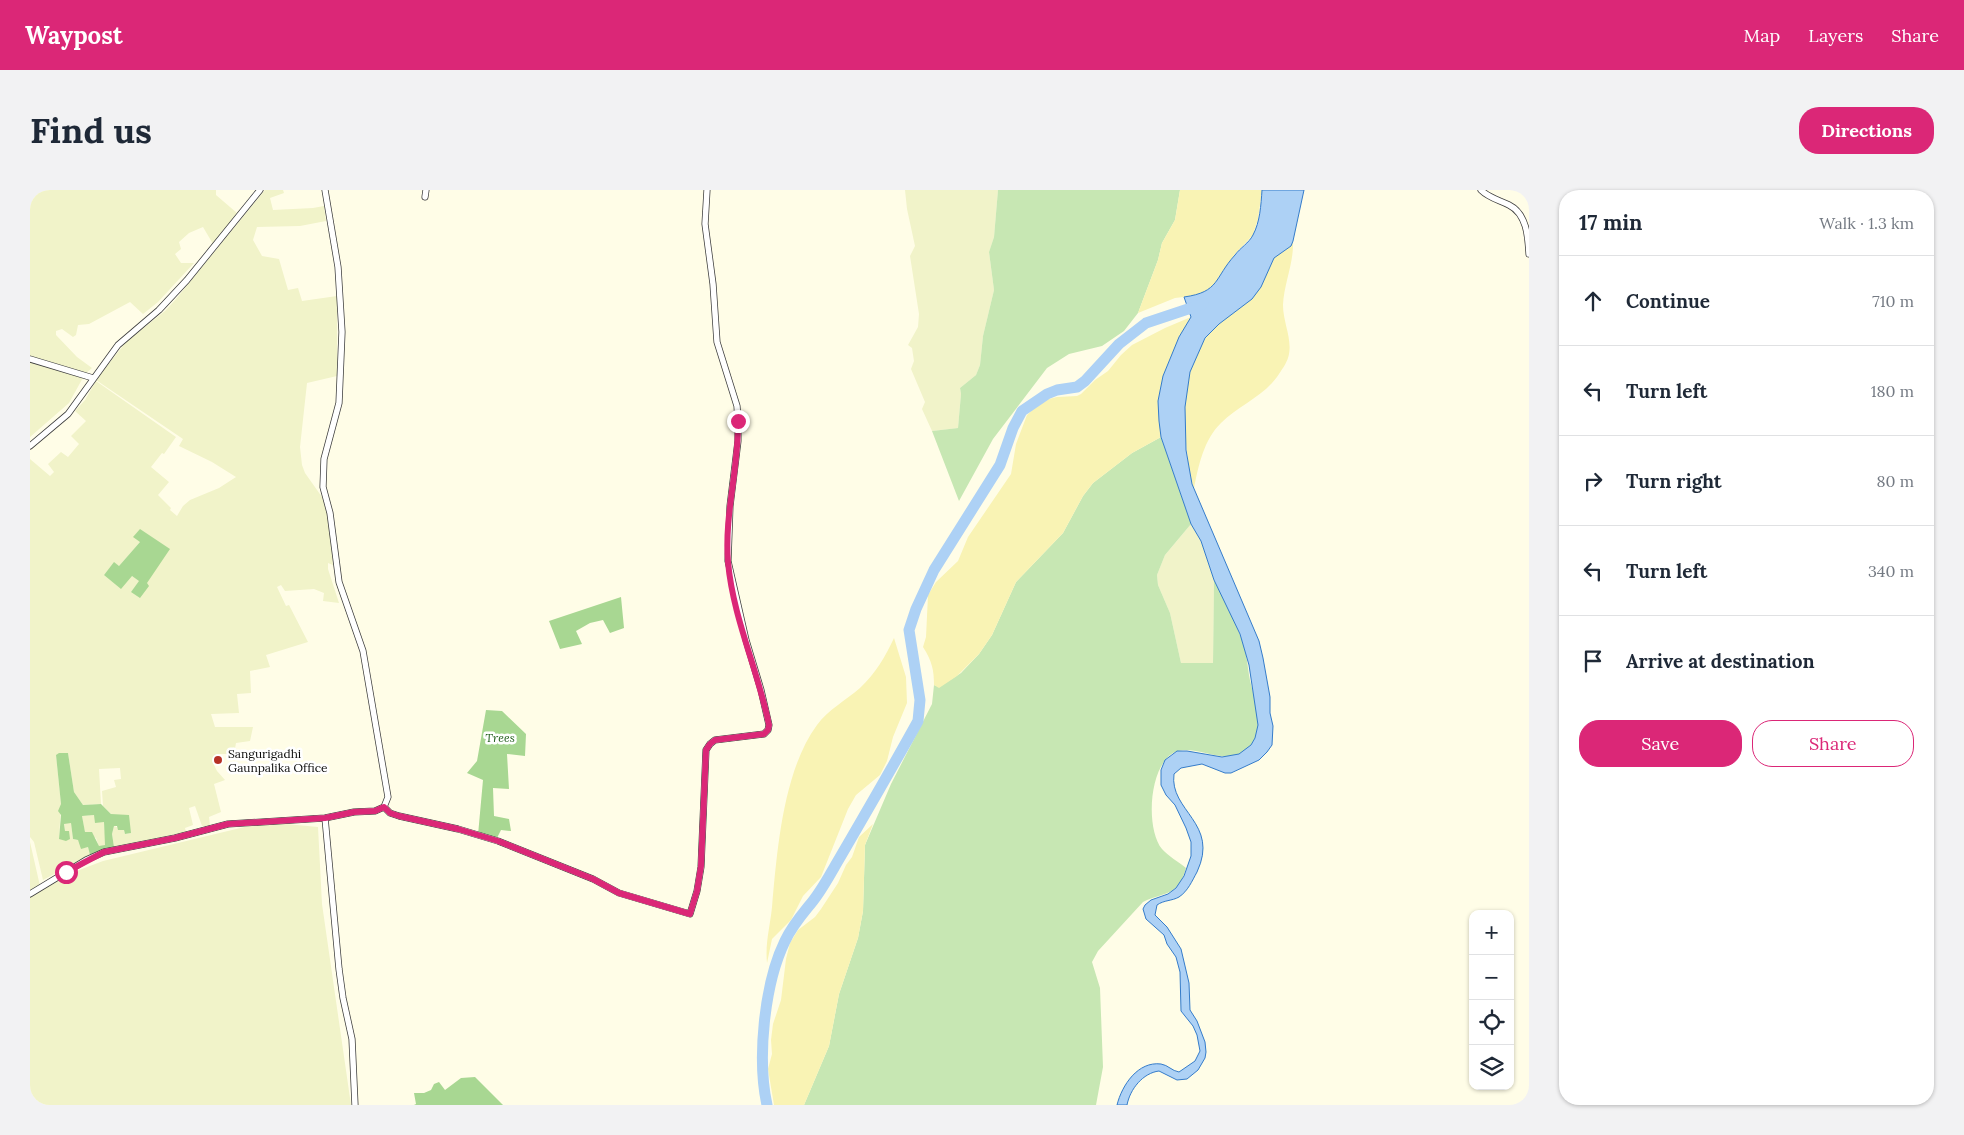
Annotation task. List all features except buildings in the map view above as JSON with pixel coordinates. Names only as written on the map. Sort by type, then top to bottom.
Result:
[{"type":"street","points":[[30,446],[68,414],[118,345],[159,310],[187,280],[260,190]]},
{"type":"street","points":[[30,894],[86,860],[104,852],[175,838],[228,824],[325,818],[354,812],[375,811],[384,807],[388,797],[363,651],[339,582],[330,513],[323,488],[324,458],[338,402],[342,332],[338,267],[325,190]]},
{"type":"street","points":[[425,197],[426,190]]},
{"type":"street","points":[[384,807],[390,813],[399,816],[458,829],[498,841],[593,879],[619,893],[690,914],[697,891],[701,866],[706,750],[715,740],[764,734],[768,730],[769,725],[746,640],[728,561],[730,506],[738,441],[738,421],[737,406],[717,342],[713,284],[705,224],[706,190]]},
{"type":"street","points":[[1481,190],[1488,196],[1511,206],[1519,214],[1528,234],[1529,254]]},
{"type":"street","points":[[30,360],[93,378]]},
{"type":"street","points":[[325,818],[339,969],[352,1039],[355,1105]]},
{"type":"green space","points":[[30,190],[216,190],[216,195],[237,213],[213,244],[203,227],[189,233],[179,242],[181,249],[175,254],[181,263],[194,263],[158,302],[143,314],[130,302],[89,324],[78,325],[76,335],[73,337],[62,329],[56,331],[56,335],[77,357],[92,368],[85,374],[69,403],[30,437]]},
{"type":"green space","points":[[265,190],[283,190],[284,193],[270,198],[273,210],[324,206],[326,221],[300,226],[257,227],[253,240],[262,256],[279,259],[288,290],[298,288],[302,301],[337,296],[337,376],[307,383],[300,447],[305,473],[322,497],[329,520],[333,565],[328,563],[328,569],[339,603],[323,601],[324,593],[314,589],[285,591],[281,585],[277,587],[286,606],[289,605],[308,642],[266,655],[270,667],[250,671],[251,693],[237,694],[239,713],[211,714],[215,727],[253,727],[250,741],[236,743],[234,754],[216,754],[212,761],[217,771],[225,780],[214,784],[221,812],[209,817],[210,826],[202,826],[195,806],[189,808],[193,825],[185,828],[186,832],[114,847],[112,834],[114,826],[124,830],[125,834],[131,833],[103,806],[102,791],[116,787],[114,780],[121,779],[120,768],[99,769],[101,804],[83,805],[74,792],[68,753],[56,755],[61,804],[59,839],[65,832],[64,823],[71,823],[73,839],[78,840],[83,848],[88,847],[90,855],[43,880],[34,842],[30,837],[30,459],[50,476],[54,472],[48,464],[61,452],[68,457],[79,444],[71,436],[86,421],[75,411],[85,400],[96,381],[176,437],[164,454],[162,453],[151,467],[169,482],[158,495],[177,516],[183,506],[190,500],[219,488],[236,477],[212,462],[179,446],[183,439],[96,380],[126,342],[165,311]],"holes":[[[140,542],[147,583],[131,592],[140,581],[132,576],[104,575],[114,563],[119,566]]]},
{"type":"green space","points":[[905,190],[998,190],[994,237],[989,252],[994,290],[983,336],[980,365],[976,375],[960,388],[958,428],[932,431],[922,409],[925,402],[911,369],[914,361],[912,348],[908,345],[918,327],[919,314],[910,256],[915,246]]},
{"type":"green space","points":[[998,190],[1180,190],[1175,220],[1162,243],[1158,260],[1138,313],[1124,331],[1102,346],[1069,354],[1047,368],[993,439],[959,501],[932,431],[958,428],[960,388],[976,375],[980,365],[983,336],[994,290],[989,252],[994,237]]},
{"type":"green space","points":[[1161,437],[1191,524],[1165,555],[1157,575],[1158,585],[1170,613],[1181,663],[1213,663],[1214,580],[1244,645],[1258,723],[1255,738],[1247,749],[1238,755],[1217,756],[1185,750],[1175,752],[1166,759],[1160,769],[1152,797],[1153,827],[1162,849],[1186,868],[1183,877],[1175,889],[1143,902],[1098,951],[1092,962],[1100,988],[1103,1067],[1096,1105],[804,1105],[829,1046],[839,994],[858,938],[863,911],[865,845],[891,784],[932,704],[934,685],[939,687],[961,673],[979,654],[992,635],[1016,582],[1063,533],[1083,496],[1093,483],[1132,453]]},
{"type":"green space","points":[[1191,524],[1201,541],[1214,580],[1213,664],[1181,663],[1170,613],[1158,585],[1157,575],[1165,555]]},
{"type":"green space","points":[[140,529],[170,549],[147,583],[149,586],[140,598],[131,592],[139,581],[132,576],[121,589],[104,575],[114,562],[119,566],[140,542],[133,537]]},
{"type":"green space","points":[[621,597],[624,628],[610,633],[603,620],[590,623],[576,631],[582,644],[560,649],[549,621]]},
{"type":"green space","name":"Trees","points":[[486,710],[502,711],[526,734],[525,756],[507,754],[509,789],[493,788],[494,816],[509,819],[511,831],[501,830],[497,838],[478,835],[483,780],[467,773],[477,761]]},
{"type":"green space","points":[[68,753],[74,792],[83,805],[101,804],[111,814],[129,815],[131,833],[125,834],[124,830],[118,830],[117,826],[114,826],[112,834],[114,847],[90,855],[88,847],[81,849],[78,840],[73,839],[71,823],[64,824],[65,831],[69,831],[70,839],[66,841],[59,839],[61,815],[58,811],[61,804],[56,755]],"holes":[[[94,815],[95,823],[104,822],[105,845],[99,846],[92,832],[85,832],[82,816]]]},
{"type":"green space","points":[[94,815],[104,822],[106,845],[99,847],[96,838],[85,833],[82,816]]},
{"type":"green space","points":[[265,822],[318,827],[322,904],[351,1105],[30,1105],[30,897],[74,872],[103,861]]},
{"type":"green space","points":[[30,842],[40,886],[30,891]]},
{"type":"green space","points":[[475,1077],[503,1105],[414,1105],[416,1104],[414,1093],[424,1093],[431,1090],[434,1084],[439,1082],[445,1090],[461,1078]]},
{"type":"sand","points":[[1180,190],[1262,190],[1258,219],[1253,235],[1235,254],[1212,287],[1200,295],[1175,298],[1138,313],[1158,260],[1162,243],[1175,220]]},
{"type":"sand","points":[[1293,241],[1283,305],[1290,348],[1288,359],[1279,374],[1267,388],[1228,417],[1215,430],[1206,445],[1194,489],[1190,474],[1185,423],[1187,386],[1191,368],[1207,337],[1274,257],[1291,246]]},
{"type":"sand","points":[[1191,317],[1169,361],[1158,401],[1161,437],[1132,453],[1093,483],[1083,496],[1063,533],[1016,582],[992,635],[979,654],[957,676],[939,688],[934,685],[932,666],[923,647],[926,637],[928,595],[936,582],[958,561],[968,537],[1011,474],[1016,444],[1027,415],[1041,401],[1081,394],[1095,380],[1108,371],[1132,345]]},
{"type":"sand","points":[[894,638],[906,677],[907,703],[893,737],[887,761],[880,775],[856,795],[848,809],[821,877],[803,896],[791,920],[772,939],[767,963],[767,942],[779,837],[789,788],[796,765],[817,725],[871,677]]},
{"type":"sand","points":[[873,824],[865,845],[863,911],[858,938],[839,994],[829,1046],[804,1105],[774,1105],[768,1069],[772,1054],[773,1024],[781,1000],[790,943],[798,930],[815,917],[821,909],[852,857],[859,837]]},
{"type":"water","points":[[1262,190],[1304,190],[1293,241],[1291,246],[1274,258],[1261,287],[1252,299],[1219,324],[1205,338],[1190,372],[1185,407],[1186,450],[1192,484],[1259,641],[1270,697],[1270,713],[1273,726],[1272,745],[1259,760],[1231,773],[1225,773],[1202,764],[1181,768],[1174,774],[1174,787],[1179,798],[1199,829],[1202,841],[1202,855],[1197,872],[1187,889],[1179,897],[1157,905],[1155,915],[1167,927],[1181,949],[1189,983],[1190,1010],[1197,1021],[1205,1042],[1205,1058],[1198,1070],[1187,1079],[1177,1080],[1159,1071],[1153,1072],[1143,1078],[1134,1088],[1127,1105],[1117,1105],[1127,1082],[1138,1070],[1145,1066],[1161,1064],[1179,1072],[1195,1061],[1200,1051],[1193,1026],[1181,1011],[1180,972],[1176,957],[1167,944],[1164,935],[1146,919],[1143,909],[1151,900],[1168,894],[1176,888],[1184,876],[1191,856],[1191,842],[1186,828],[1175,805],[1166,795],[1161,785],[1161,770],[1165,760],[1177,751],[1222,757],[1239,754],[1251,745],[1258,725],[1249,665],[1240,634],[1214,580],[1201,541],[1191,524],[1161,437],[1158,401],[1163,376],[1179,337],[1191,317],[1184,297],[1196,295],[1210,288],[1237,252],[1251,238],[1259,219]]},
{"type":"waterway","points":[[767,1105],[764,1087],[763,1044],[764,1022],[772,978],[790,932],[826,882],[918,721],[920,700],[909,630],[916,609],[934,570],[1000,465],[1013,428],[1022,411],[1047,394],[1057,390],[1077,387],[1085,381],[1119,344],[1146,323],[1203,304]]},
{"type":"place","name":"Sangurigadhi Gaunpalika Office","points":[[218,760]]},
{"type":"route","points":[[66,872],[104,852],[175,838],[228,824],[325,818],[354,812],[375,811],[384,807],[390,813],[399,816],[458,829],[498,841],[593,879],[619,893],[690,914],[697,891],[701,866],[706,750],[715,740],[752,737],[767,733],[769,725],[733,590],[728,561],[730,506],[738,441],[738,421]]}]
